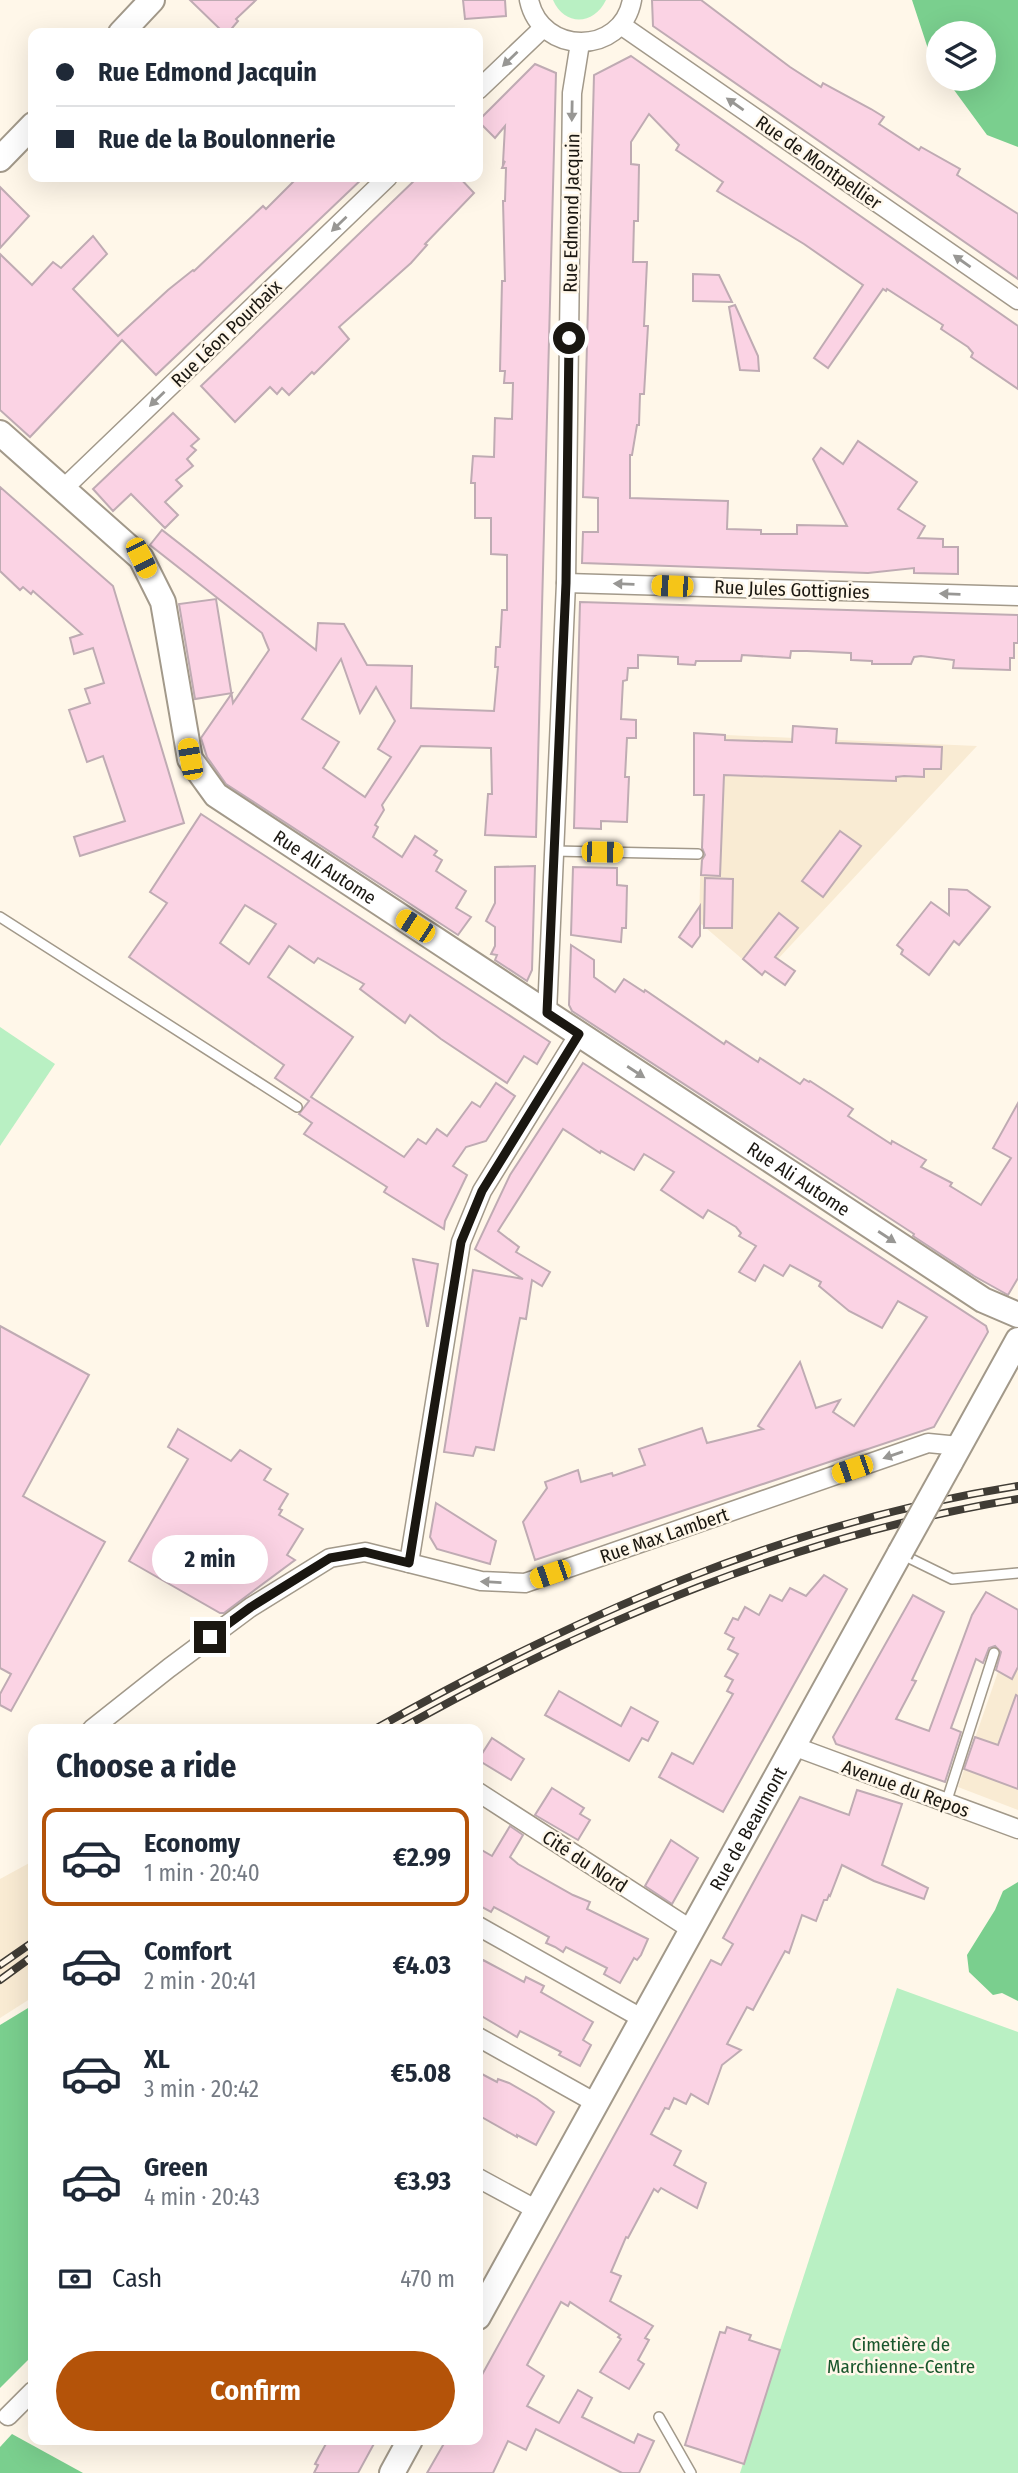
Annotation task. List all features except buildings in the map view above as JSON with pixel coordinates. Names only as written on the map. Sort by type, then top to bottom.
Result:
[{"type":"street","points":[[126,28],[152,0]]},
{"type":"street","points":[[529,0],[531,11],[543,28],[563,40],[580,43],[604,38],[621,25],[631,8],[632,0]]},
{"type":"street","name":"Rue de Montpellier","points":[[621,25],[1018,300]]},
{"type":"street","points":[[483,85],[543,28]]},
{"type":"street","name":"Rue Edmond Jacquin","points":[[547,1013],[566,583],[572,93],[580,43]]},
{"type":"street","points":[[0,159],[28,130]]},
{"type":"street","name":"Rue Léon Pourbaix","points":[[63,489],[383,182]]},
{"type":"street","name":"Rue Ali Autome","points":[[0,433],[141,558],[163,602],[190,759],[216,795],[983,1300],[1018,1315]]},
{"type":"street","name":"Rue Jules Gottignies","points":[[566,583],[1018,596]]},
{"type":"street","points":[[409,1563],[461,1242],[482,1191],[579,1034]]},
{"type":"street","name":"Rue de Beaumont","points":[[483,2308],[1018,1340]]},
{"type":"street","name":"Rue Max Lambert","points":[[98,1724],[251,1607],[330,1558],[365,1552],[481,1581],[525,1583],[928,1443],[955,1454]]},
{"type":"street","name":"Avenue du Repos","points":[[793,1746],[1018,1829]]},
{"type":"street","name":"Cité du Nord","points":[[483,1795],[692,1930]]},
{"type":"street","points":[[483,1929],[642,2019]]},
{"type":"street","points":[[483,2040],[596,2103]]},
{"type":"street","points":[[483,2181],[537,2210]]},
{"type":"street","points":[[4,2420],[28,2396]]},
{"type":"street","points":[[392,2473],[407,2445]]},
{"type":"lane","points":[[554,850],[698,854]]},
{"type":"lane","points":[[0,917],[297,1107]]},
{"type":"lane","points":[[900,1553],[952,1579],[1018,1573]]},
{"type":"lane","points":[[946,1803],[994,1653]]},
{"type":"lane","points":[[659,2417],[691,2473]]},
{"type":"shaded area","points":[[704,734],[977,746],[762,976],[699,922]]},
{"type":"shaded area","points":[[1018,1636],[1018,1810],[958,1787],[998,1672]]},
{"type":"shaded area","points":[[28,1864],[28,2000],[0,2018],[0,1879]]},
{"type":"green space","points":[[553,0],[606,0],[594,14],[580,20],[565,15]]},
{"type":"green space","points":[[912,0],[1018,0],[1018,147],[987,135],[955,91],[996,91],[996,21],[926,21],[926,43]]},
{"type":"green space","points":[[0,1027],[55,1064],[0,1146]]},
{"type":"green space","points":[[1018,1882],[1018,2001],[1002,1993],[993,1995],[969,1972],[967,1955],[995,1910],[1003,1891]]},
{"type":"green space","name":"Cimetière de Marchienne-Centre","points":[[897,1988],[1018,2032],[1018,2473],[740,2473]]},
{"type":"green space","points":[[28,2008],[28,2360],[0,2388],[0,2025]]},
{"type":"green space","points":[[12,2434],[83,2473],[0,2473],[0,2447]]},
{"type":"railway","points":[[384,1724],[528,1648],[685,1579],[766,1549],[848,1524],[932,1502],[1018,1486]]},
{"type":"railway","points":[[409,1724],[547,1653],[622,1618],[699,1587],[856,1535],[936,1515],[1018,1499]]},
{"type":"railway","points":[[0,1965],[28,1945]]},
{"type":"railway","points":[[0,1980],[28,1960]]},
{"type":"route","points":[[210,1637],[251,1607],[330,1558],[365,1552],[409,1563],[461,1242],[482,1191],[579,1034],[547,1013],[566,583],[569,338]]}]
